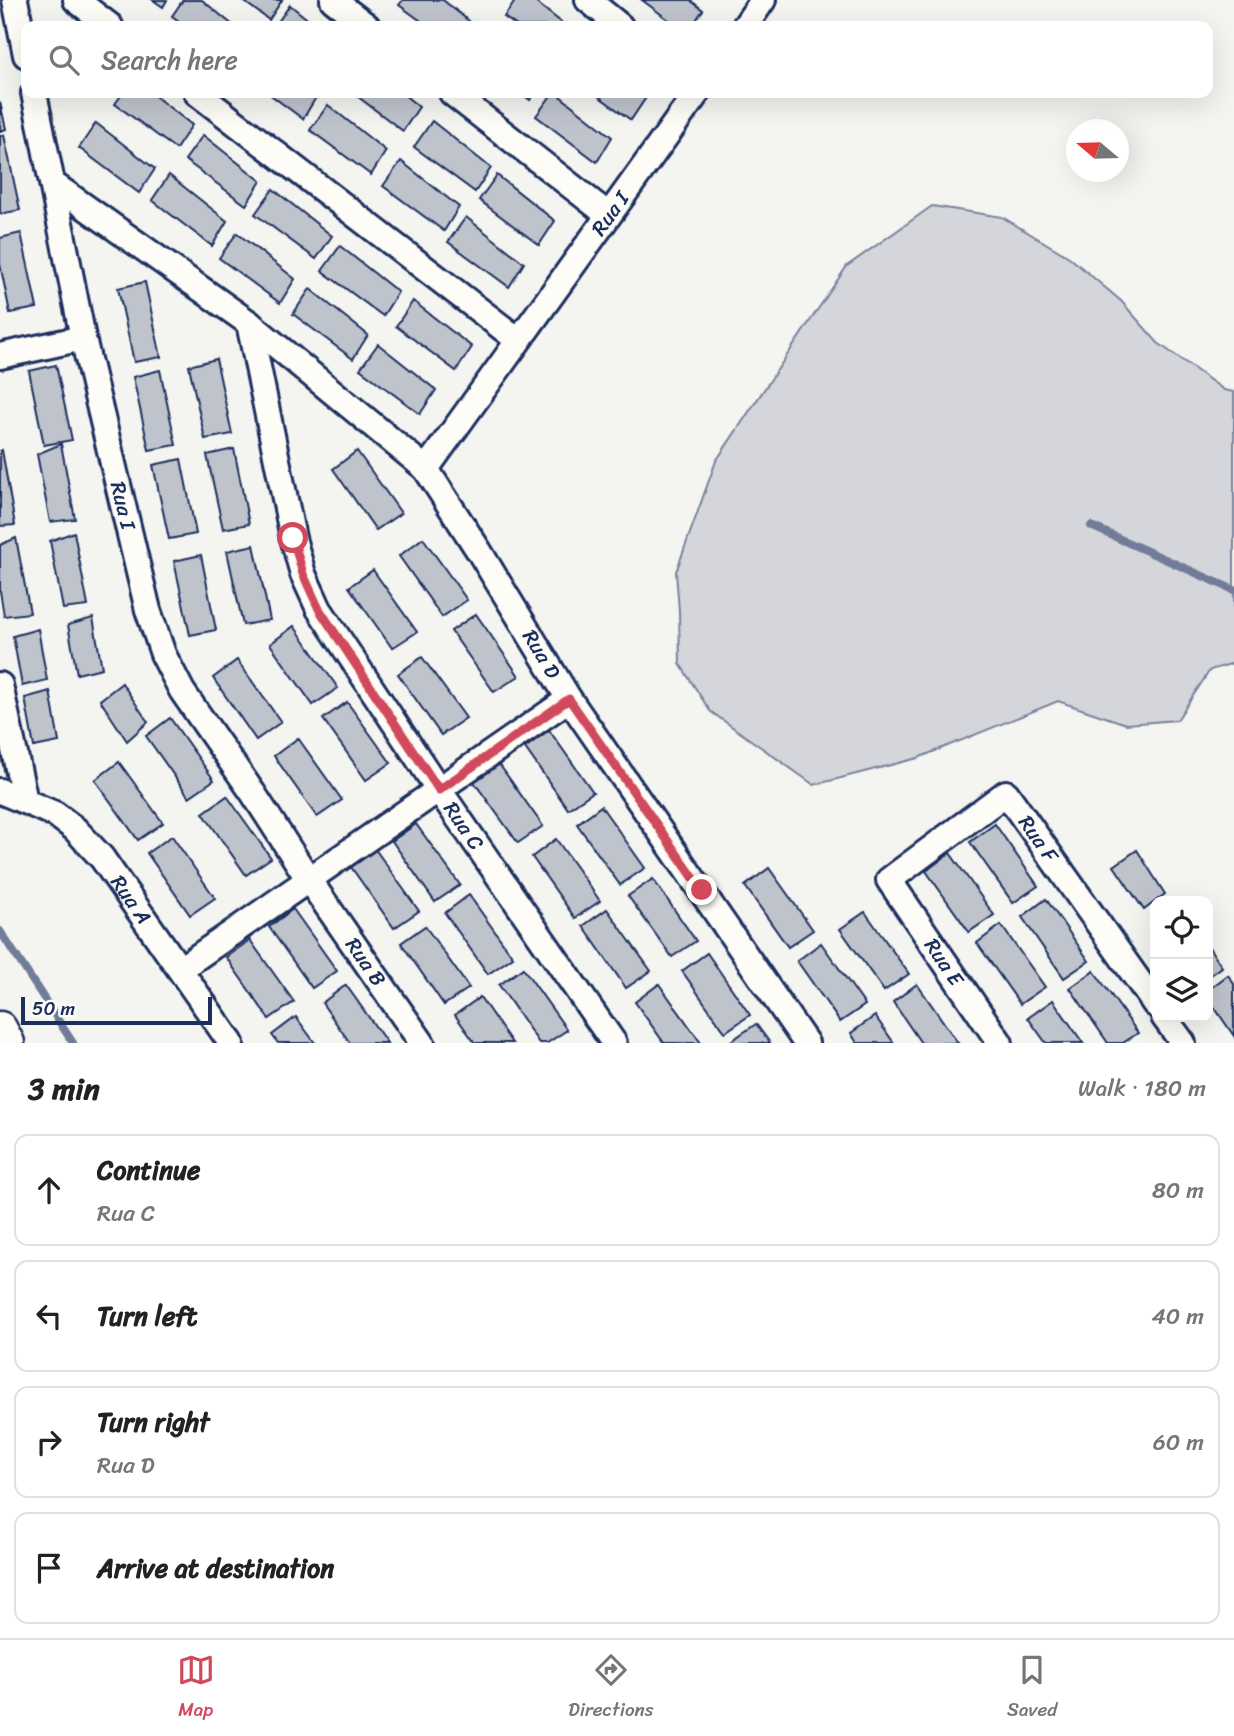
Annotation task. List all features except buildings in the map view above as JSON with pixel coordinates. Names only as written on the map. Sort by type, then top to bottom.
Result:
[{"type":"street","points":[[15,0],[21,30]]},
{"type":"street","points":[[76,0],[103,21]]},
{"type":"street","points":[[333,0],[360,21]]},
{"type":"street","points":[[587,0],[614,21]]},
{"type":"street","points":[[748,21],[763,0]]},
{"type":"street","name":"Rua I","points":[[35,98],[83,338],[148,610],[163,654],[181,691],[253,793],[309,880]]},
{"type":"street","points":[[203,98],[518,340]]},
{"type":"street","points":[[458,98],[607,214]]},
{"type":"street","name":"Rua I","points":[[426,469],[607,214],[693,98]]},
{"type":"street","name":"Rua D","points":[[53,184],[248,323],[426,469],[569,699],[806,1043]]},
{"type":"street","name":"Rua C","points":[[248,323],[293,538],[303,574],[319,609],[439,790],[614,1043]]},
{"type":"street","points":[[0,356],[83,338]]},
{"type":"street","points":[[0,685],[25,801]]},
{"type":"street","points":[[180,969],[569,699]]},
{"type":"street","name":"Rua A","points":[[0,790],[55,814],[75,829],[102,858],[231,1043]]},
{"type":"street","name":"Rua F","points":[[889,880],[1006,793],[1150,997]]},
{"type":"street","name":"Rua B","points":[[309,880],[422,1043]]},
{"type":"street","name":"Rua E","points":[[889,880],[1000,1043]]},
{"type":"street","points":[[1168,1022],[1183,1043]]},
{"type":"street","points":[[0,1028],[8,1043]]},
{"type":"shaded area","points":[[932,206],[1002,217],[1069,257],[1121,301],[1158,343],[1224,390],[1234,392],[1234,663],[1210,670],[1177,720],[1126,724],[1058,701],[918,758],[814,785],[710,711],[680,664],[676,572],[716,461],[847,266]]},
{"type":"waterway","points":[[1091,526],[1234,590]]},
{"type":"waterway","points":[[0,931],[73,1043]]},
{"type":"route","points":[[293,538],[303,574],[319,609],[439,790],[569,699],[702,890]]}]
